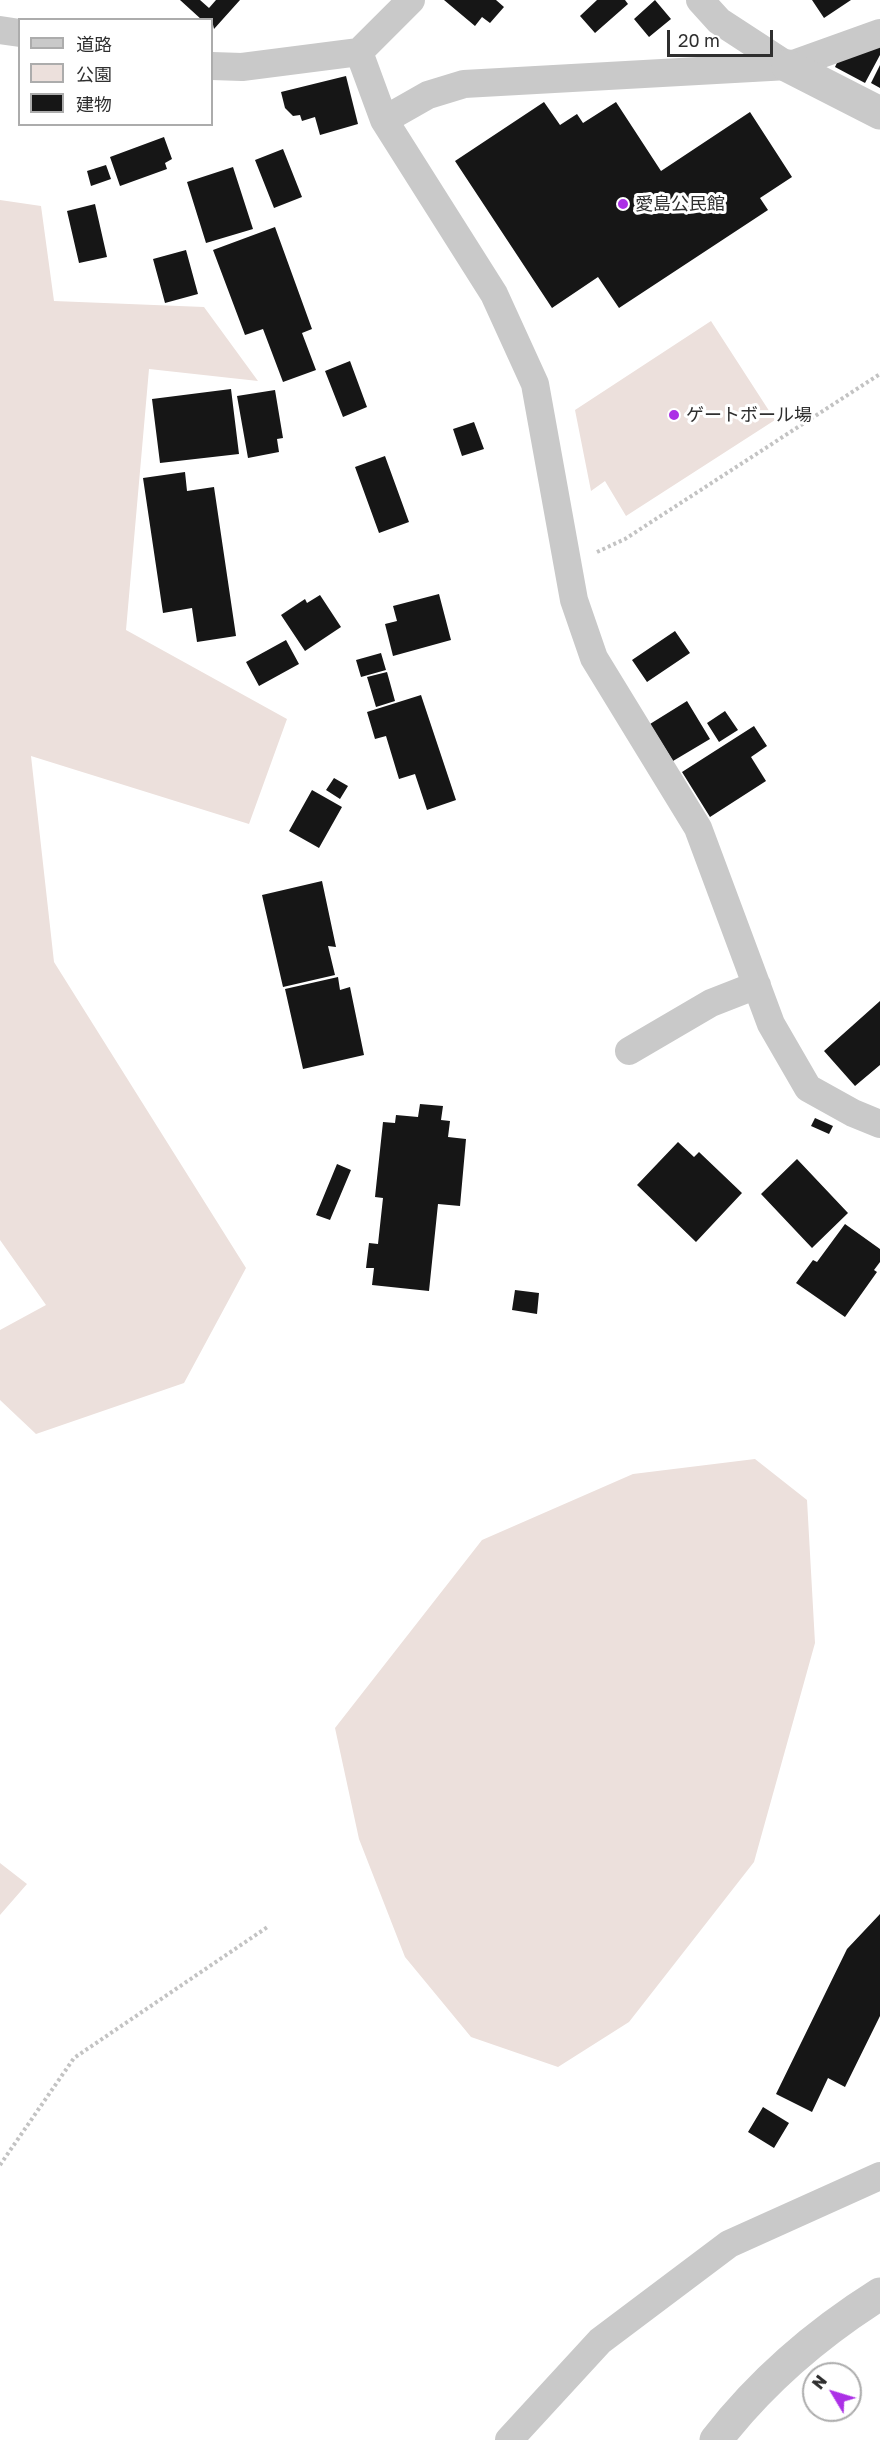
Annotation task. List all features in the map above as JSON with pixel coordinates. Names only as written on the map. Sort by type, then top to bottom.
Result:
[{"type":"street","points":[[213,66],[242,67],[359,52],[411,0]]},
{"type":"street","points":[[700,0],[719,21],[788,66],[880,113]]},
{"type":"street","points":[[0,30],[18,33]]},
{"type":"street","points":[[384,120],[429,95],[464,84],[788,66],[880,34]]},
{"type":"street","points":[[359,52],[384,120],[494,294],[530,371],[535,384],[574,600],[594,658],[698,828],[771,1024],[798,1075],[808,1088],[853,1113],[880,1124]]},
{"type":"street","points":[[629,1051],[711,1003],[757,985]]},
{"type":"street","points":[[509,2440],[600,2342],[729,2244],[880,2176]]},
{"type":"street","points":[[716,2440],[765,2384],[839,2320],[880,2294]]},
{"type":"path","points":[[625,539],[880,374]]},
{"type":"path","points":[[0,2165],[74,2058],[269,1926]]},
{"type":"green space","points":[[0,200],[41,206],[54,301],[204,307],[258,381],[149,369],[126,630],[287,719],[249,824],[31,756],[54,962],[246,1268],[184,1383],[36,1434],[0,1400],[0,1330],[46,1305],[0,1240]]},
{"type":"green space","name":"ゲートボール場","points":[[711,321],[775,420],[626,516],[605,481],[591,491],[575,410]]},
{"type":"green space","points":[[755,1459],[807,1500],[815,1643],[754,1862],[629,2022],[558,2067],[471,2037],[405,1957],[359,1839],[335,1728],[482,1540],[633,1474]]},
{"type":"green space","points":[[0,1863],[27,1884],[0,1915]]},
{"type":"building","points":[[180,0],[200,0],[209,8],[216,0],[240,0],[214,29],[213,18],[200,18]]},
{"type":"building","points":[[444,0],[496,0],[504,7],[490,23],[482,17],[475,26]]},
{"type":"building","points":[[597,0],[625,0],[628,4],[595,33],[580,16]]},
{"type":"building","points":[[655,0],[671,19],[649,37],[634,19]]},
{"type":"building","points":[[812,0],[851,0],[824,18]]},
{"type":"building","points":[[880,46],[880,55],[865,83],[835,67],[843,50]]},
{"type":"building","points":[[880,65],[880,88],[871,83]]},
{"type":"building","points":[[346,76],[358,124],[320,135],[315,117],[302,121],[300,115],[293,116],[285,108],[281,92]]},
{"type":"building","name":"愛島公民館","points":[[544,102],[560,125],[577,114],[583,123],[616,102],[661,171],[750,112],[792,177],[760,198],[768,210],[619,308],[598,277],[552,308],[455,161]]},
{"type":"building","points":[[164,137],[172,159],[165,163],[167,169],[120,186],[110,157]]},
{"type":"building","points":[[283,149],[302,197],[274,208],[255,160]]},
{"type":"building","points":[[106,165],[111,179],[91,186],[87,171]]},
{"type":"building","points":[[233,167],[253,229],[206,243],[187,182]]},
{"type":"building","points":[[95,204],[107,257],[79,263],[67,211]]},
{"type":"building","points":[[275,227],[312,329],[302,333],[316,370],[283,382],[263,329],[245,335],[213,250]]},
{"type":"building","points":[[186,250],[198,294],[165,303],[153,259]]},
{"type":"building","points":[[350,361],[367,407],[343,417],[325,371]]},
{"type":"building","points":[[231,389],[239,454],[160,463],[152,399]]},
{"type":"building","points":[[275,390],[283,438],[277,439],[279,452],[248,458],[237,396]]},
{"type":"building","points":[[474,422],[484,449],[462,456],[453,429]]},
{"type":"building","points":[[385,456],[409,522],[379,533],[355,467]]},
{"type":"building","points":[[185,472],[187,491],[214,487],[236,636],[197,642],[192,608],[163,613],[143,478]]},
{"type":"building","points":[[439,594],[451,640],[393,656],[385,624],[397,621],[393,606]]},
{"type":"building","points":[[320,595],[341,627],[305,651],[281,615],[305,599],[307,603]]},
{"type":"building","points":[[675,631],[690,653],[647,682],[632,660]]},
{"type":"building","points":[[286,640],[299,664],[259,686],[246,662]]},
{"type":"building","points":[[381,653],[386,670],[361,677],[356,660]]},
{"type":"building","points":[[387,672],[395,701],[376,707],[367,677]]},
{"type":"building","points":[[421,695],[456,800],[427,810],[415,774],[399,779],[386,736],[375,739],[367,712]]},
{"type":"building","points":[[687,701],[710,739],[673,761],[650,724]]},
{"type":"building","points":[[725,711],[738,730],[719,742],[707,723]]},
{"type":"building","points":[[754,726],[767,746],[751,757],[766,781],[710,817],[682,772]]},
{"type":"building","points":[[334,778],[348,786],[340,799],[326,790]]},
{"type":"building","points":[[312,790],[342,807],[319,848],[289,831]]},
{"type":"building","points":[[322,881],[336,947],[328,946],[335,975],[283,987],[262,895]]},
{"type":"building","points":[[338,977],[340,990],[350,987],[364,1055],[303,1069],[285,989]]},
{"type":"building","points":[[880,1001],[880,1065],[855,1086],[824,1051]]},
{"type":"building","points":[[420,1104],[443,1106],[441,1120],[450,1121],[448,1137],[466,1139],[460,1206],[438,1204],[429,1291],[372,1285],[374,1268],[366,1268],[369,1243],[378,1244],[383,1198],[375,1197],[383,1122],[395,1123],[396,1115],[418,1117]]},
{"type":"building","points":[[815,1118],[833,1126],[829,1134],[811,1126]]},
{"type":"building","points":[[678,1142],[694,1157],[699,1152],[742,1193],[696,1242],[637,1185]]},
{"type":"building","points":[[797,1159],[848,1213],[812,1248],[761,1194]]},
{"type":"building","points":[[337,1164],[351,1170],[330,1220],[316,1215]]},
{"type":"building","points":[[845,1224],[880,1249],[880,1262],[874,1270],[877,1272],[845,1317],[796,1283],[813,1260],[817,1262]]},
{"type":"building","points":[[515,1290],[539,1293],[537,1314],[512,1310]]},
{"type":"building","points":[[880,1914],[880,2016],[845,2087],[828,2078],[812,2112],[776,2094],[847,1949]]},
{"type":"building","points":[[763,2107],[789,2123],[774,2148],[748,2132]]},
{"type":"place","name":"愛島公民館","points":[[623,204]]},
{"type":"place","name":"ゲートボール場","points":[[674,415]]}]
